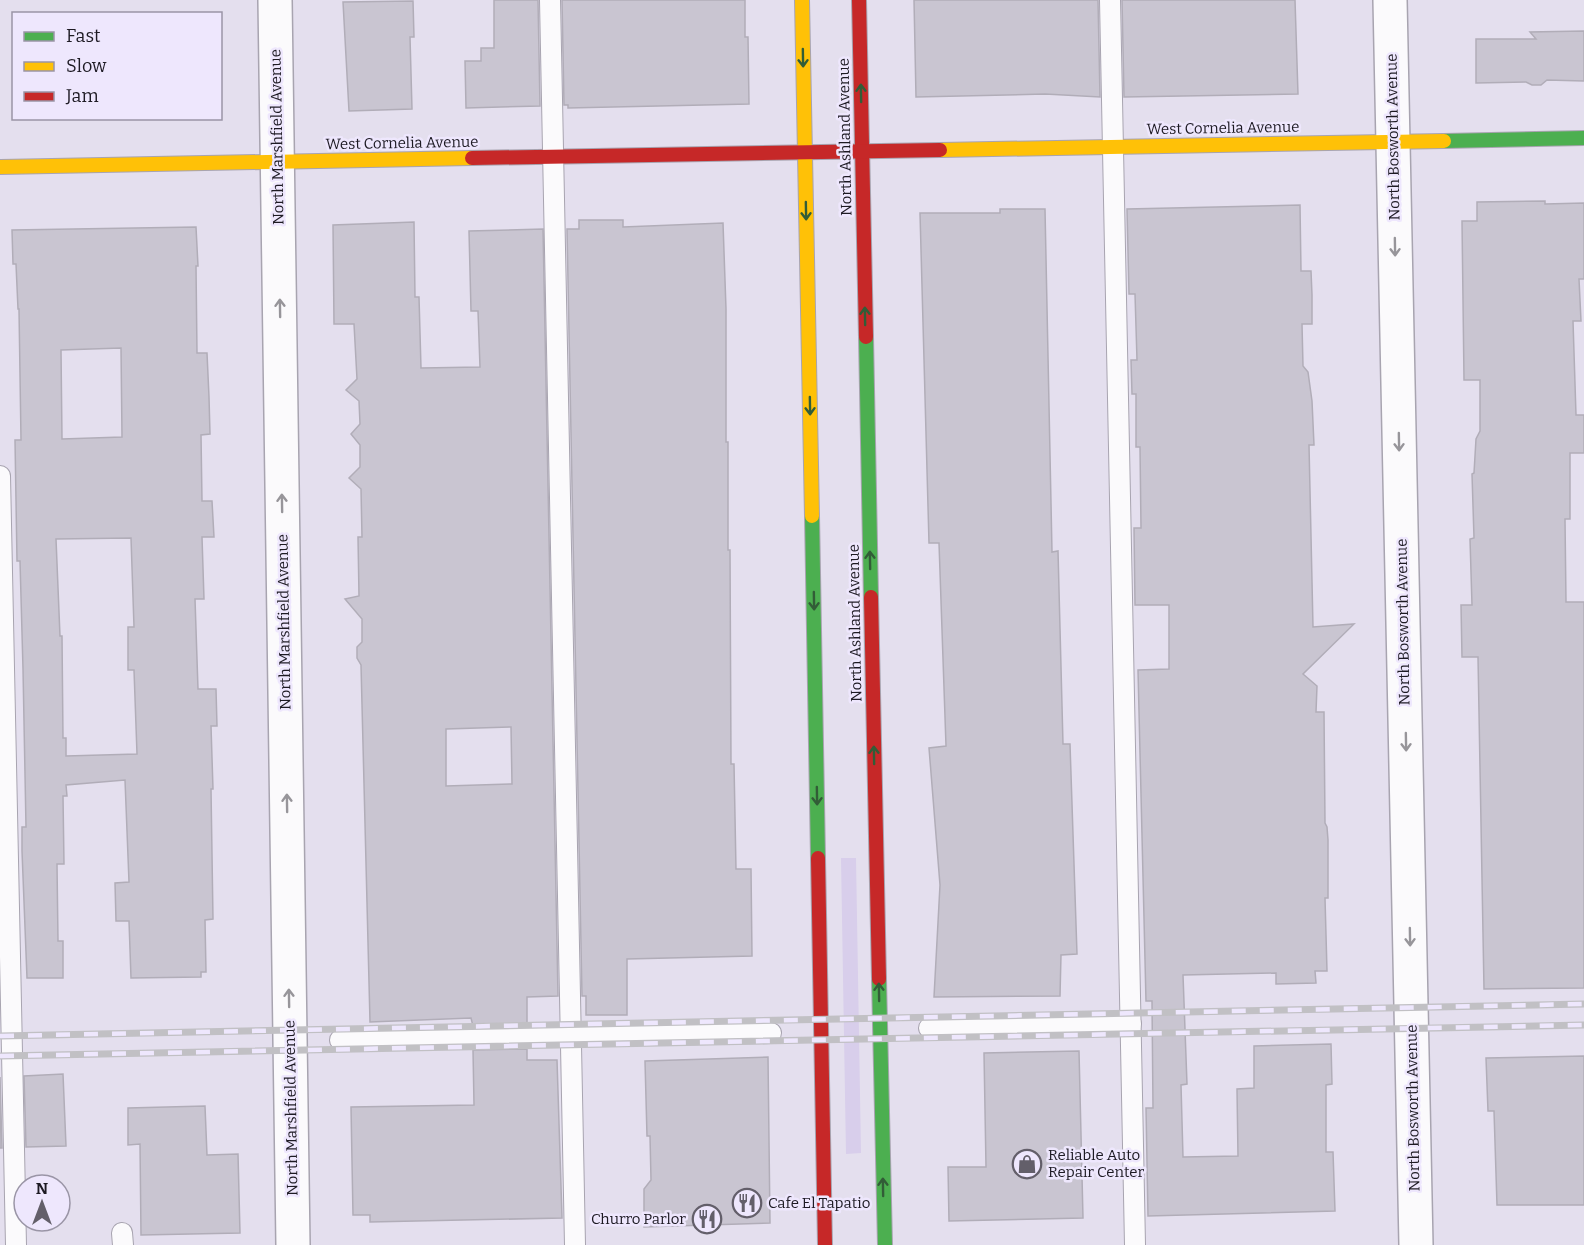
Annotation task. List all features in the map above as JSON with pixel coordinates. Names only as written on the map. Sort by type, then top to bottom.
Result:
[{"type":"main road","points":[[802,0],[825,1245]]},
{"type":"main road","name":"North Ashland Avenue","points":[[859,0],[885,1245]]},
{"type":"main road","name":"West Cornelia Avenue","points":[[0,167],[1584,138]]},
{"type":"street","name":"North Marshfield Avenue","points":[[274,0],[292,1245]]},
{"type":"street","name":"North Bosworth Avenue","points":[[1390,0],[1416,1245]]},
{"type":"lane","points":[[550,0],[575,1245]]},
{"type":"lane","points":[[1110,0],[1135,1245]]},
{"type":"lane","points":[[0,476],[16,1245]]},
{"type":"lane","points":[[929,1028],[1131,1024]]},
{"type":"lane","points":[[340,1040],[771,1033]]},
{"type":"shaded area","points":[[841,858],[856,858],[861,1153],[846,1154]]},
{"type":"building","points":[[494,0],[538,0],[540,106],[466,108],[465,61],[481,61],[481,48],[494,48]]},
{"type":"building","points":[[562,0],[745,0],[749,104],[568,108],[568,105],[564,105]]},
{"type":"building","points":[[914,0],[1098,0],[1100,97],[1045,94],[916,97]]},
{"type":"building","points":[[1122,0],[1295,0],[1298,94],[1124,97]]},
{"type":"building","points":[[413,1],[414,37],[410,37],[412,109],[349,111],[343,2]]},
{"type":"building","points":[[1584,31],[1584,81],[1547,80],[1541,85],[1526,82],[1476,83],[1476,39],[1536,39],[1530,32]]},
{"type":"building","points":[[1545,201],[1545,204],[1584,203],[1584,279],[1579,279],[1581,321],[1573,321],[1576,415],[1584,415],[1584,453],[1570,453],[1570,519],[1565,519],[1566,602],[1584,602],[1584,988],[1484,989],[1478,657],[1462,657],[1461,605],[1472,605],[1470,539],[1474,538],[1472,474],[1474,473],[1476,439],[1480,431],[1480,380],[1464,380],[1462,221],[1477,221],[1477,202]]},
{"type":"building","points":[[1300,205],[1301,271],[1311,271],[1312,295],[1312,324],[1302,324],[1303,366],[1308,372],[1314,445],[1309,445],[1313,627],[1354,624],[1303,674],[1317,686],[1316,712],[1324,712],[1325,823],[1328,840],[1328,898],[1325,898],[1327,971],[1315,971],[1316,983],[1276,984],[1276,973],[1183,975],[1187,1084],[1181,1085],[1183,1157],[1238,1156],[1237,1089],[1254,1088],[1254,1046],[1331,1044],[1332,1084],[1326,1085],[1326,1152],[1333,1152],[1335,1211],[1148,1216],[1146,1108],[1153,1108],[1152,1001],[1146,1001],[1138,670],[1169,669],[1169,605],[1135,605],[1134,528],[1141,528],[1140,447],[1136,447],[1136,394],[1132,394],[1131,360],[1137,360],[1135,294],[1129,294],[1127,209]]},
{"type":"building","points":[[1000,209],[1045,209],[1052,552],[1058,551],[1063,744],[1070,744],[1077,954],[1061,955],[1060,996],[934,997],[940,885],[929,748],[946,746],[939,543],[929,543],[920,213],[1000,213]]},
{"type":"building","points":[[579,220],[623,220],[623,227],[723,223],[728,550],[730,550],[731,764],[734,764],[736,869],[751,869],[752,956],[627,959],[627,1015],[586,1015],[586,996],[582,996],[567,229],[579,229]]},
{"type":"building","points":[[414,222],[415,297],[419,297],[421,368],[480,367],[478,311],[471,311],[469,231],[543,229],[558,996],[527,997],[527,1025],[473,1026],[471,1018],[370,1022],[361,665],[357,658],[357,647],[362,642],[362,619],[345,599],[359,596],[358,537],[362,537],[361,489],[349,478],[360,467],[360,445],[351,434],[360,424],[359,401],[346,390],[357,379],[354,324],[334,324],[333,225]],"holes":[[[511,727],[512,784],[446,786],[446,729]]]},
{"type":"building","points":[[196,227],[197,353],[207,353],[210,434],[201,435],[202,501],[212,501],[214,537],[202,537],[204,599],[195,599],[198,689],[216,689],[217,726],[211,726],[213,919],[205,920],[206,972],[201,972],[201,977],[131,978],[129,921],[116,921],[115,883],[129,882],[125,780],[66,785],[67,796],[63,796],[64,864],[57,864],[58,941],[63,941],[63,978],[27,978],[22,851],[22,827],[26,827],[23,669],[20,561],[17,561],[15,440],[21,440],[19,309],[16,264],[13,264],[12,230]],"holes":[[[121,348],[122,437],[62,439],[61,350]],[[131,538],[134,627],[128,627],[128,670],[134,670],[137,754],[66,756],[66,738],[63,738],[62,636],[60,636],[56,539]]]},
{"type":"building","points":[[527,1049],[527,1060],[557,1060],[562,1218],[370,1222],[370,1215],[353,1215],[351,1107],[474,1105],[473,1050]]},
{"type":"building","points":[[1079,1051],[1083,1218],[949,1221],[948,1167],[986,1167],[984,1053]]},
{"type":"building","points":[[1584,1056],[1584,1205],[1497,1205],[1494,1111],[1488,1111],[1486,1058]]},
{"type":"building","points":[[768,1057],[770,1223],[644,1227],[644,1189],[651,1180],[645,1061]]},
{"type":"building","points":[[63,1074],[66,1146],[26,1147],[24,1076]]},
{"type":"building","points":[[0,1077],[2,1148],[0,1148]]},
{"type":"building","points":[[205,1106],[207,1155],[238,1154],[240,1233],[141,1235],[140,1144],[128,1145],[128,1108]]},
{"type":"railway","points":[[0,1036],[1584,1004]]},
{"type":"railway","points":[[0,1056],[1584,1025]]},
{"type":"traffic: fast","points":[[1444,141],[1584,138]]},
{"type":"traffic: fast","points":[[866,337],[871,597]]},
{"type":"traffic: fast","points":[[812,516],[818,858]]},
{"type":"traffic: fast","points":[[879,979],[885,1245]]},
{"type":"traffic: slow","points":[[802,0],[812,516]]},
{"type":"traffic: slow","points":[[940,150],[1444,141]]},
{"type":"traffic: slow","points":[[0,167],[472,158]]},
{"type":"traffic: jam","points":[[859,0],[866,337]]},
{"type":"traffic: jam","points":[[472,158],[940,150]]},
{"type":"traffic: jam","points":[[871,597],[879,979]]},
{"type":"traffic: jam","points":[[818,858],[825,1245]]},
{"type":"place","name":"Reliable Auto Repair Center","points":[[1027,1164]]},
{"type":"place","name":"Cafe El Tapatio","points":[[747,1203]]},
{"type":"place","name":"Churro Parlor","points":[[707,1219]]}]
